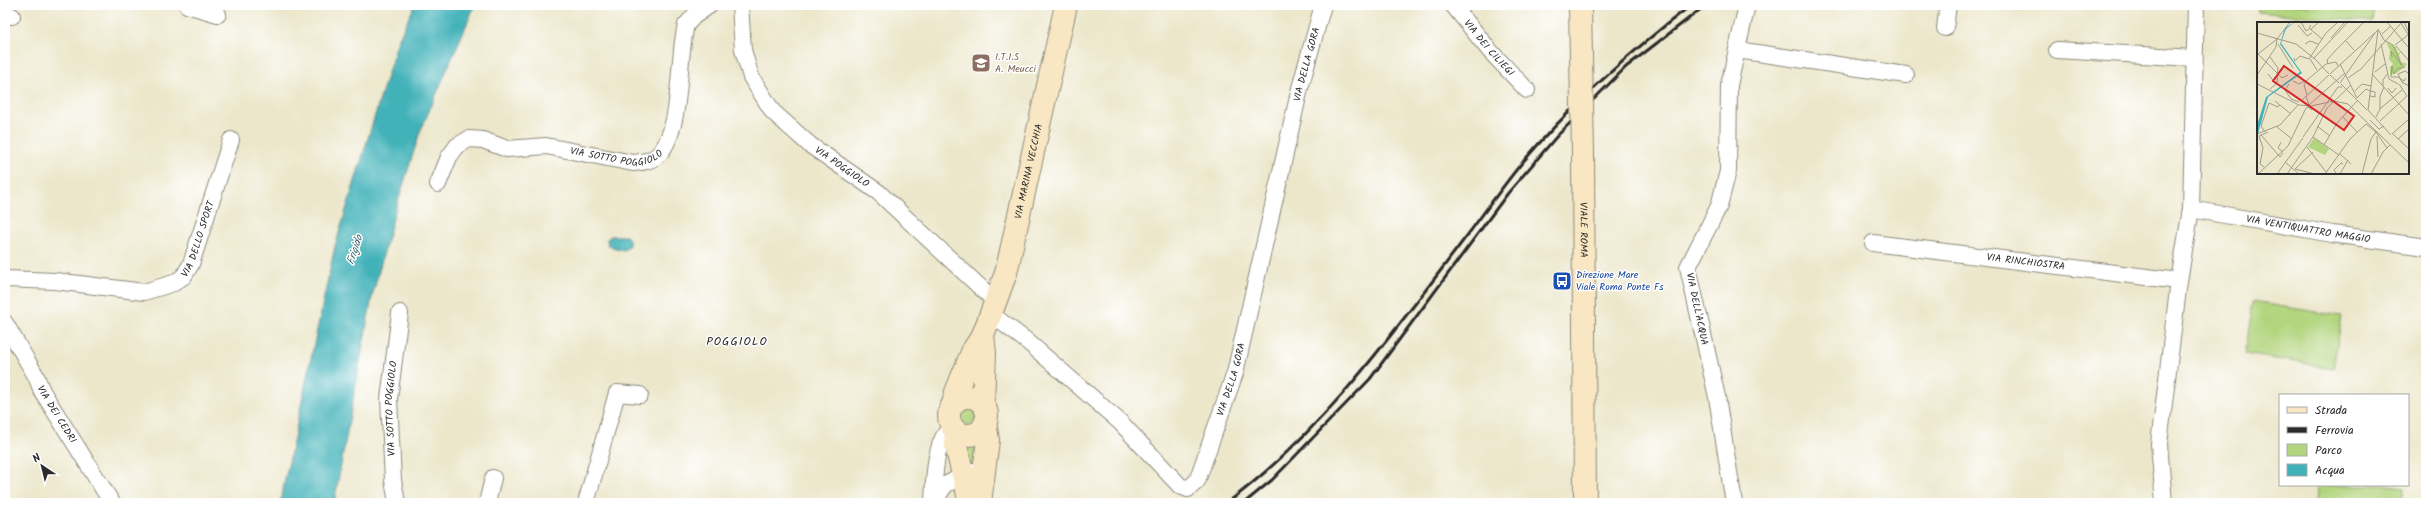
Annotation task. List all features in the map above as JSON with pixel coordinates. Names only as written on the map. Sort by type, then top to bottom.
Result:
[{"type":"main road","name":"VIA MARINA VECCHIA","points":[[953,404],[966,367],[983,335],[1006,273],[1066,5]]},
{"type":"main road","name":"VIALE ROMA","points":[[1580,6],[1583,153],[1585,503]]},
{"type":"main road","name":"VIA MARINA VECCHIA","points":[[980,503],[988,432],[984,414],[985,353],[983,335]]},
{"type":"main road","points":[[953,428],[962,434],[973,434],[982,428],[984,414],[968,397],[957,400],[953,404],[948,415],[953,428],[970,503]]},
{"type":"street","points":[[187,5],[218,14]]},
{"type":"street","name":"VIA SOTTO POGGIOLO","points":[[438,184],[449,157],[457,146],[469,139],[483,140],[507,149],[546,146],[633,163],[647,162],[659,154],[670,135],[686,25],[694,16],[710,5]]},
{"type":"street","name":"VIA POGGIOLO","points":[[740,5],[743,50],[751,77],[773,112],[810,145],[878,192],[993,307]]},
{"type":"street","name":"VIA DELLA GORA","points":[[993,307],[1028,342],[1120,422],[1180,486],[1188,489],[1197,481],[1235,373],[1300,88],[1323,5]]},
{"type":"street","name":"VIA DEI CILIEGI","points":[[1453,5],[1490,51],[1527,90]]},
{"type":"street","name":"VIA DELL'ACQUA","points":[[1734,503],[1717,397],[1688,267],[1719,206],[1728,171],[1729,85],[1747,5]]},
{"type":"street","points":[[1946,28],[1948,5]]},
{"type":"street","points":[[2164,503],[2159,444],[2179,281],[2191,209],[2196,5]]},
{"type":"street","points":[[1737,50],[1906,75]]},
{"type":"street","points":[[2057,50],[2194,58]]},
{"type":"street","name":"VIA DELLO SPORT","points":[[5,279],[55,281],[144,292],[174,283],[184,276],[191,264],[231,140]]},
{"type":"street","name":"VIA VENTIQUATTRO MAGGIO","points":[[2191,209],[2332,234],[2426,247]]},
{"type":"street","name":"VIA RINCHIOSTRA","points":[[1873,243],[2179,281]]},
{"type":"street","name":"VIA SOTTO POGGIOLO","points":[[397,503],[393,480],[389,398],[400,313]]},
{"type":"street","name":"VIA DEI CEDRI","points":[[5,323],[49,402],[112,503]]},
{"type":"street","points":[[586,503],[616,394],[640,395]]},
{"type":"street","points":[[933,503],[936,463],[943,437],[953,428]]},
{"type":"street","points":[[933,503],[945,485],[963,474],[985,467]]},
{"type":"street","points":[[487,503],[493,478]]},
{"type":"green space","points":[[2257,5],[2374,5],[2372,22],[2257,12]]},
{"type":"green space","points":[[2253,302],[2342,316],[2333,368],[2245,354]]},
{"type":"green space","points":[[967,405],[974,408],[977,415],[974,422],[967,425],[960,422],[957,415],[960,408]]},
{"type":"green space","points":[[976,438],[974,464],[966,466],[965,440]]},
{"type":"green space","points":[[2317,486],[2389,486],[2404,488],[2402,503],[2316,503]]},
{"type":"water","name":"Frigido","points":[[415,5],[475,5],[420,132],[395,211],[372,297],[334,503],[280,503],[335,246],[398,40]]},
{"type":"water","points":[[611,236],[626,236],[629,239],[629,246],[624,250],[608,246],[607,239]]},
{"type":"railway","points":[[1227,503],[1263,474],[1328,411],[1386,342],[1521,164],[1540,142],[1602,80],[1645,42],[1691,5]]},
{"type":"railway","points":[[1244,503],[1272,480],[1370,379],[1508,193],[1557,136],[1626,67],[1706,5]]},
{"type":"place","name":"I.T.I.S A. Meucci","points":[[981,63]]},
{"type":"place","name":"Direzione Mare Viale Roma Ponte Fs","points":[[1562,281]]},
{"type":"district","name":"POGGIOLO","points":[[737,341]]}]
